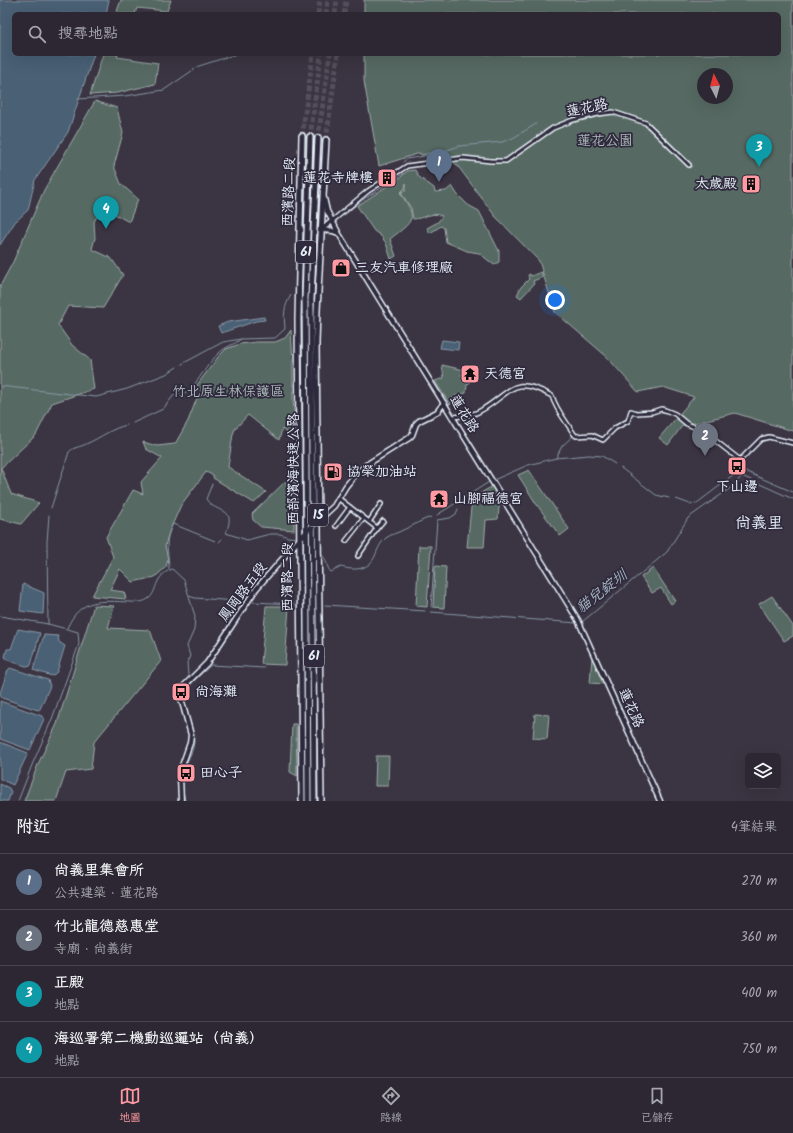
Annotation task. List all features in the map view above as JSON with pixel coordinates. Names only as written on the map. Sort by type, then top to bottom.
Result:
[{"type":"main road","name":"西濱路二段","points":[[302,136],[298,319],[302,801]]},
{"type":"main road","name":"西部濱海快速公路","points":[[308,801],[305,300],[310,137]]},
{"type":"main road","name":"西部濱海快速公路","points":[[314,801],[311,300],[318,138]]},
{"type":"main road","name":"15","points":[[321,801],[316,343],[326,140]]},
{"type":"street","name":"蓮花路","points":[[321,230],[368,191],[407,166],[463,158],[492,161],[506,160],[553,128],[572,120],[598,114],[613,112],[646,123],[689,165]]},
{"type":"street","points":[[323,194],[327,211],[332,221]]},
{"type":"street","name":"蓮花路","points":[[332,221],[578,620],[660,801]]},
{"type":"street","points":[[300,230],[333,231],[339,234]]},
{"type":"street","points":[[453,417],[464,416],[480,411],[509,390],[518,385],[524,385],[542,390],[552,396],[557,409],[576,436],[592,435],[604,440],[615,428],[628,421],[631,411],[637,414],[661,409],[675,414],[687,424],[707,432],[716,442],[740,460],[761,439],[765,437],[793,443]]},
{"type":"street","name":"鳳岡路五段","points":[[181,801],[180,776],[191,735],[179,691],[207,662],[256,589],[300,538],[334,506],[346,486],[360,470],[409,438],[412,435],[416,424],[437,412],[444,403]]},
{"type":"street","points":[[338,498],[377,528]]},
{"type":"street","points":[[369,522],[381,504]]},
{"type":"street","points":[[336,526],[350,507]]},
{"type":"street","points":[[346,541],[364,518]]},
{"type":"street","points":[[358,556],[377,528],[383,522]]},
{"type":"green space","points":[[121,0],[171,0],[167,11],[137,8],[136,12],[117,12]]},
{"type":"green space","name":"蓮花公園","points":[[364,0],[793,0],[793,431],[735,413],[682,426],[668,445],[659,438],[694,397],[663,387],[638,392],[606,356],[555,312],[539,261],[495,216],[457,165],[440,151],[421,155],[420,153],[379,166],[364,81],[364,56],[781,56],[781,12],[364,12]]},
{"type":"green space","points":[[102,56],[117,56],[158,63],[155,84],[117,93],[90,95]]},
{"type":"green space","points":[[95,101],[117,108],[123,133],[114,166],[121,184],[138,199],[129,222],[102,207],[94,222],[95,238],[92,249],[111,258],[123,275],[103,308],[68,306],[58,325],[72,345],[90,360],[94,389],[52,403],[36,435],[1,468],[11,494],[39,503],[21,524],[0,519],[0,286],[13,262],[44,190]]},
{"type":"green space","points":[[415,170],[419,177],[434,188],[435,192],[446,191],[452,186],[457,194],[468,205],[479,211],[499,251],[499,262],[494,265],[479,253],[467,251],[446,242],[444,228],[441,226],[430,233],[427,228],[438,222],[442,216],[435,214],[413,219],[411,208],[401,193],[406,189],[406,183],[405,188],[400,193],[410,209],[411,219],[404,228],[390,239],[396,256],[391,259],[386,243],[381,236],[374,231],[357,206],[401,177],[407,171]]},
{"type":"green space","points":[[541,272],[543,277],[533,281],[534,284],[521,298],[517,295],[521,287],[529,279],[528,275],[530,274],[531,276]]},
{"type":"green space","name":"竹北原生林保護區","points":[[291,330],[293,400],[297,441],[282,429],[279,440],[248,415],[235,429],[233,434],[228,467],[266,492],[254,503],[213,478],[214,476],[206,472],[181,505],[169,532],[165,546],[168,559],[166,567],[155,577],[133,582],[120,569],[110,590],[124,592],[126,599],[92,596],[113,557],[106,537],[133,490],[143,494],[141,482],[162,458],[146,449],[143,442],[157,446],[175,444],[188,421],[199,393],[197,385],[218,357],[226,349],[240,344],[275,342],[285,338]]},
{"type":"green space","points":[[442,365],[464,370],[461,375],[470,382],[467,385],[466,393],[455,396],[450,405],[435,381],[444,378]]},
{"type":"green space","points":[[529,470],[569,529],[560,536],[537,505],[518,475]]},
{"type":"green space","points":[[294,473],[294,530],[261,527],[253,520],[252,514]]},
{"type":"green space","points":[[493,486],[500,497],[498,519],[486,520],[484,547],[467,547],[472,498]]},
{"type":"green space","points":[[419,546],[431,546],[427,607],[416,606]]},
{"type":"green space","points":[[435,566],[446,567],[444,608],[433,607]]},
{"type":"green space","points":[[653,568],[675,601],[671,604],[661,588],[652,593],[641,577]]},
{"type":"green space","points":[[772,596],[793,626],[793,636],[784,641],[759,604]]},
{"type":"green space","points":[[94,605],[114,606],[108,628],[150,630],[161,661],[94,742],[91,769],[66,772],[56,801],[24,801],[39,762],[57,724]]},
{"type":"green space","points":[[266,606],[289,606],[285,665],[261,664]]},
{"type":"green space","points":[[592,657],[594,658],[605,684],[590,683]]},
{"type":"green space","points":[[535,714],[549,715],[547,739],[533,738]]},
{"type":"green space","points":[[292,724],[296,724],[297,776],[290,772]]},
{"type":"green space","points":[[376,756],[389,756],[388,786],[375,786]]},
{"type":"water","points":[[0,0],[109,0],[106,12],[12,12],[12,56],[93,56],[68,132],[35,180],[28,210],[15,222],[0,245]]},
{"type":"water","points":[[264,317],[265,320],[256,321],[221,333],[218,326],[228,322]]},
{"type":"water","points":[[442,340],[459,342],[458,350],[440,348]]},
{"type":"water","points":[[23,584],[44,593],[43,614],[20,611]]},
{"type":"water","points":[[18,629],[40,633],[31,665],[29,667],[10,661],[5,657],[7,649],[11,649]]},
{"type":"water","points":[[44,635],[58,636],[59,642],[65,646],[57,672],[52,676],[33,670]]},
{"type":"water","points":[[10,668],[48,680],[50,686],[40,709],[38,710],[2,698],[0,693]]},
{"type":"water","points":[[0,701],[42,716],[44,719],[30,750],[0,739]]},
{"type":"water","points":[[0,742],[28,753],[13,785],[0,779]]},
{"type":"water","points":[[0,784],[9,788],[11,792],[8,801],[0,801]]},
{"type":"waterway","points":[[78,99],[125,96],[164,90],[199,66],[231,56]]},
{"type":"waterway","points":[[403,162],[407,159],[436,154],[459,146],[502,142],[513,138],[536,124]]},
{"type":"waterway","points":[[343,216],[361,201],[404,173]]},
{"type":"waterway","points":[[182,364],[223,342],[241,339],[275,338],[285,329],[285,312],[291,295]]},
{"type":"waterway","points":[[193,386],[219,353],[241,339]]},
{"type":"waterway","points":[[0,386],[96,397],[127,389],[166,374],[177,367]]},
{"type":"waterway","points":[[133,423],[163,409],[174,395],[187,392],[190,389]]},
{"type":"waterway","points":[[51,508],[69,452],[111,431],[127,425]]},
{"type":"waterway","points":[[496,479],[528,465],[556,458],[562,446],[573,436]]},
{"type":"waterway","points":[[556,458],[589,455],[602,456],[615,464]]},
{"type":"waterway","points":[[621,468],[656,495],[669,498]]},
{"type":"waterway","name":"貓兒錠圳","points":[[746,472],[793,492]]},
{"type":"waterway","points":[[676,499],[690,504],[697,503],[734,475]]},
{"type":"waterway","name":"貓兒錠圳","points":[[582,622],[667,552],[688,518],[732,487],[742,476],[793,499]]},
{"type":"waterway","points":[[437,515],[489,482]]},
{"type":"waterway","points":[[212,484],[206,499],[210,504],[227,514],[229,524],[226,533],[247,540],[270,534],[280,534],[297,538]]},
{"type":"waterway","points":[[431,607],[437,520],[450,518],[456,514],[458,509]]},
{"type":"waterway","points":[[48,624],[47,542],[49,515]]},
{"type":"waterway","points":[[322,555],[331,572],[341,567],[351,569],[365,567],[372,561],[386,538],[431,517]]},
{"type":"waterway","points":[[169,569],[167,542],[173,524],[215,541]]},
{"type":"waterway","points":[[219,542],[222,539]]},
{"type":"waterway","name":"貓兒錠圳","points":[[67,628],[72,618],[85,606],[92,603],[109,601],[139,602],[148,599],[162,576],[172,569],[184,580],[189,596],[195,598],[236,601]]},
{"type":"waterway","points":[[188,675],[187,663],[190,656],[187,646],[194,630],[195,616],[189,597]]},
{"type":"waterway","name":"貓兒錠圳","points":[[253,602],[294,604]]},
{"type":"waterway","name":"貓兒錠圳","points":[[325,605],[425,611]]},
{"type":"waterway","name":"貓兒錠圳","points":[[431,612],[577,623]]},
{"type":"waterway","points":[[0,616],[48,624],[78,632],[79,644],[52,719],[18,801]]},
{"type":"waterway","points":[[183,771],[194,745],[185,702],[185,696],[189,687],[211,665],[264,668]]},
{"type":"waterway","points":[[184,795],[185,801]]},
{"type":"tunnel","points":[[318,12],[320,0]]},
{"type":"tunnel","points":[[326,12],[328,0]]},
{"type":"tunnel","points":[[335,12],[337,0]]},
{"type":"tunnel","points":[[344,12],[346,0]]},
{"type":"tunnel","points":[[302,136],[313,56]]},
{"type":"tunnel","points":[[310,137],[321,56]]},
{"type":"tunnel","points":[[318,138],[330,56]]},
{"type":"tunnel","points":[[326,140],[338,56]]},
{"type":"place","name":"正殿","points":[[759,167]]},
{"type":"place","name":"蓮花寺牌樓","points":[[387,178]]},
{"type":"place","name":"尚義里集會所","points":[[439,182]]},
{"type":"place","name":"太歲殿","points":[[751,184]]},
{"type":"place","name":"海巡署第二機動巡邏站（尚義）","points":[[106,229]]},
{"type":"place","name":"三友汽車修理廠","points":[[341,268]]},
{"type":"place","name":"天德宮","points":[[470,374]]},
{"type":"place","name":"竹北龍德慈惠堂","points":[[705,456]]},
{"type":"place","name":"下山邊","points":[[737,466]]},
{"type":"place","name":"協榮加油站","points":[[333,472]]},
{"type":"place","name":"山腳福德宮","points":[[439,499]]},
{"type":"place","name":"尚海灘","points":[[181,692]]},
{"type":"place","name":"田心子","points":[[186,773]]},
{"type":"district","name":"尚義里","points":[[759,523]]}]
